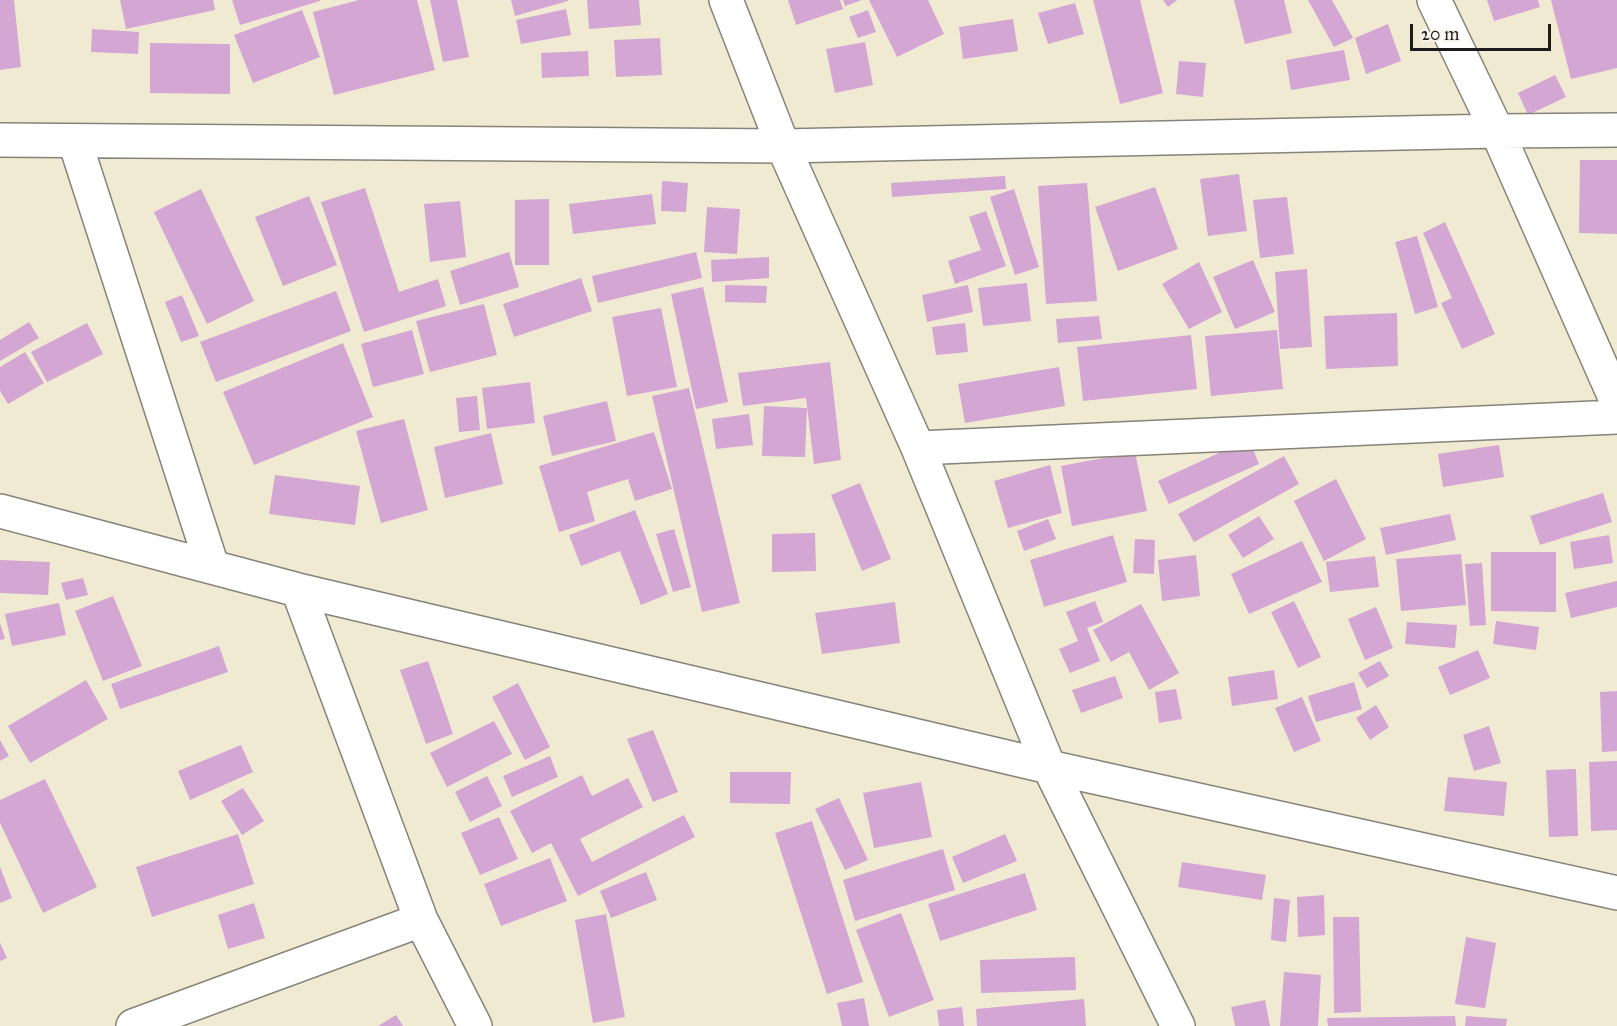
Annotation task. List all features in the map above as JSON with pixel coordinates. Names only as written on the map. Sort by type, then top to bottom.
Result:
[{"type":"street","points":[[726,0],[783,146],[918,448],[1049,767],[1178,1026]]},
{"type":"street","points":[[1434,0],[1497,131],[1617,402]]},
{"type":"street","points":[[0,140],[783,146],[1617,130]]},
{"type":"street","points":[[75,142],[212,567]]},
{"type":"street","points":[[918,448],[1617,417]]},
{"type":"street","points":[[0,511],[298,591],[1049,767],[1617,893]]},
{"type":"street","points":[[298,591],[421,920],[475,1026]]},
{"type":"street","points":[[134,1026],[421,920]]},
{"type":"building","points":[[0,0],[14,0],[21,67],[0,70]]},
{"type":"building","points":[[120,0],[213,0],[215,10],[126,29]]},
{"type":"building","points":[[232,0],[320,0],[320,1],[240,25]]},
{"type":"building","points":[[359,0],[417,0],[435,70],[334,95],[313,12]]},
{"type":"building","points":[[430,0],[457,0],[469,57],[443,62]]},
{"type":"building","points":[[511,0],[568,0],[568,1],[515,16]]},
{"type":"building","points":[[587,0],[639,0],[641,25],[589,29]]},
{"type":"building","points":[[788,0],[840,0],[843,9],[796,25]]},
{"type":"building","points":[[843,0],[862,0],[845,6]]},
{"type":"building","points":[[869,0],[928,0],[944,34],[897,57]]},
{"type":"building","points":[[1093,0],[1140,0],[1163,93],[1120,104]]},
{"type":"building","points":[[1163,0],[1177,0],[1168,7]]},
{"type":"building","points":[[1234,0],[1284,0],[1292,33],[1245,44]]},
{"type":"building","points":[[1308,0],[1332,0],[1353,38],[1334,47]]},
{"type":"building","points":[[1487,0],[1538,0],[1540,7],[1494,21]]},
{"type":"building","points":[[1551,0],[1617,0],[1617,68],[1571,79]]},
{"type":"building","points":[[1075,3],[1084,34],[1048,44],[1038,13]]},
{"type":"building","points":[[566,9],[571,35],[521,44],[516,20]]},
{"type":"building","points":[[302,10],[320,57],[253,83],[234,35]]},
{"type":"building","points":[[868,10],[876,32],[858,38],[849,17]]},
{"type":"building","points":[[1013,19],[1018,51],[963,59],[959,27]]},
{"type":"building","points":[[1388,24],[1401,61],[1366,74],[1355,38]]},
{"type":"building","points":[[92,29],[139,32],[138,54],[91,52]]},
{"type":"building","points":[[660,38],[662,75],[616,77],[614,40]]},
{"type":"building","points":[[865,42],[873,85],[835,93],[826,49]]},
{"type":"building","points":[[150,43],[230,44],[230,94],[150,93]]},
{"type":"building","points":[[1344,50],[1350,80],[1291,90],[1286,60]]},
{"type":"building","points":[[588,51],[589,76],[542,78],[541,53]]},
{"type":"building","points":[[1179,61],[1206,63],[1203,97],[1176,94]]},
{"type":"building","points":[[1555,75],[1566,97],[1528,115],[1518,93]]},
{"type":"building","points":[[1580,160],[1617,160],[1617,234],[1579,233]]},
{"type":"building","points":[[1239,174],[1247,231],[1208,236],[1200,179]]},
{"type":"building","points":[[1005,176],[1006,189],[892,197],[891,183]]},
{"type":"building","points":[[662,181],[688,183],[686,212],[661,211]]},
{"type":"building","points":[[1087,183],[1097,301],[1046,304],[1038,186]]},
{"type":"building","points":[[1155,187],[1178,249],[1118,271],[1095,207]]},
{"type":"building","points":[[365,188],[399,292],[438,279],[446,306],[364,332],[321,202]]},
{"type":"building","points":[[201,189],[254,301],[207,324],[154,212]]},
{"type":"building","points":[[1014,189],[1039,267],[1015,275],[990,197]]},
{"type":"building","points":[[652,194],[656,224],[573,234],[569,204]]},
{"type":"building","points":[[309,196],[337,265],[283,286],[255,217]]},
{"type":"building","points":[[1287,197],[1294,254],[1260,258],[1253,200]]},
{"type":"building","points":[[549,199],[549,265],[515,265],[515,200]]},
{"type":"building","points":[[460,201],[466,257],[430,262],[424,204]]},
{"type":"building","points":[[707,207],[740,209],[737,254],[704,252]]},
{"type":"building","points":[[986,211],[1006,266],[955,284],[948,261],[981,250],[969,217]]},
{"type":"building","points":[[1445,222],[1495,334],[1462,349],[1441,303],[1452,298],[1423,233]]},
{"type":"building","points":[[1417,236],[1438,307],[1415,314],[1395,242]]},
{"type":"building","points":[[509,252],[519,287],[460,305],[450,271]]},
{"type":"building","points":[[696,252],[702,278],[598,303],[592,276]]},
{"type":"building","points":[[769,257],[769,278],[712,282],[711,260]]},
{"type":"building","points":[[1253,260],[1275,312],[1235,329],[1213,277]]},
{"type":"building","points":[[1199,262],[1222,312],[1189,329],[1162,284]]},
{"type":"building","points":[[1307,269],[1312,347],[1280,349],[1275,272]]},
{"type":"building","points":[[581,278],[592,311],[514,337],[503,304]]},
{"type":"building","points":[[1027,283],[1031,321],[983,326],[978,288]]},
{"type":"building","points":[[725,285],[767,286],[766,303],[725,302]]},
{"type":"building","points":[[968,285],[973,312],[927,322],[922,295]]},
{"type":"building","points":[[703,287],[728,402],[696,409],[671,294]]},
{"type":"building","points":[[336,291],[351,331],[216,382],[200,342]]},
{"type":"building","points":[[182,295],[199,336],[181,342],[165,302]]},
{"type":"building","points":[[484,304],[497,355],[430,372],[416,321]]},
{"type":"building","points":[[661,308],[677,387],[627,396],[612,317]]},
{"type":"building","points":[[1397,313],[1398,366],[1326,369],[1324,316]]},
{"type":"building","points":[[1099,316],[1102,339],[1058,343],[1056,319]]},
{"type":"building","points":[[29,322],[39,338],[0,361],[0,340]]},
{"type":"building","points":[[87,323],[103,354],[47,382],[31,352]]},
{"type":"building","points":[[965,323],[968,352],[936,355],[932,327]]},
{"type":"building","points":[[412,330],[424,374],[373,387],[361,344]]},
{"type":"building","points":[[1277,330],[1283,389],[1211,396],[1205,336]]},
{"type":"building","points":[[1191,335],[1197,389],[1083,401],[1077,347]]},
{"type":"building","points":[[343,343],[373,417],[254,465],[223,392]]},
{"type":"building","points":[[25,352],[44,383],[8,404],[0,391],[0,367]]},
{"type":"building","points":[[830,362],[841,460],[814,464],[806,398],[743,406],[738,373]]},
{"type":"building","points":[[1059,367],[1065,406],[965,423],[958,384]]},
{"type":"building","points":[[530,382],[535,423],[487,429],[482,388]]},
{"type":"building","points":[[689,388],[740,603],[702,612],[652,396]]},
{"type":"building","points":[[477,396],[480,430],[459,432],[456,398]]},
{"type":"building","points":[[607,401],[616,441],[552,456],[543,416]]},
{"type":"building","points":[[764,406],[807,408],[805,457],[762,456]]},
{"type":"building","points":[[749,414],[753,445],[716,449],[712,419]]},
{"type":"building","points":[[404,419],[428,510],[381,523],[356,431]]},
{"type":"building","points":[[654,432],[672,489],[635,501],[628,479],[587,492],[595,521],[559,532],[539,466]]},
{"type":"building","points":[[491,433],[503,484],[445,498],[434,447]]},
{"type":"building","points":[[1249,439],[1259,464],[1169,504],[1158,481]]},
{"type":"building","points":[[1499,445],[1504,477],[1443,487],[1438,454]]},
{"type":"building","points":[[1135,452],[1147,511],[1072,526],[1061,466]]},
{"type":"building","points":[[1284,456],[1299,484],[1194,542],[1178,514]]},
{"type":"building","points":[[1050,465],[1062,513],[1008,528],[994,481]]},
{"type":"building","points":[[275,475],[360,486],[355,525],[269,514]]},
{"type":"building","points":[[1336,479],[1366,539],[1324,561],[1294,501]]},
{"type":"building","points":[[860,483],[891,559],[862,571],[831,495]]},
{"type":"building","points":[[1603,493],[1612,522],[1540,545],[1530,516]]},
{"type":"building","points":[[635,510],[668,594],[641,605],[620,551],[581,566],[569,535]]},
{"type":"building","points":[[1450,514],[1456,540],[1386,555],[1380,528]]},
{"type":"building","points":[[1259,516],[1274,539],[1243,558],[1228,535]]},
{"type":"building","points":[[1048,519],[1056,539],[1024,551],[1017,531]]},
{"type":"building","points":[[674,529],[691,587],[673,592],[656,534]]},
{"type":"building","points":[[815,533],[816,571],[772,572],[772,534]]},
{"type":"building","points":[[1113,535],[1127,582],[1044,607],[1030,560]]},
{"type":"building","points":[[1609,535],[1613,563],[1574,569],[1570,542]]},
{"type":"building","points":[[1135,539],[1155,540],[1154,574],[1133,573]]},
{"type":"building","points":[[1302,541],[1322,582],[1249,614],[1231,574]]},
{"type":"building","points":[[1491,552],[1556,552],[1556,612],[1491,611]]},
{"type":"building","points":[[1461,554],[1466,605],[1401,611],[1396,559]]},
{"type":"building","points":[[1196,555],[1200,596],[1162,601],[1158,560]]},
{"type":"building","points":[[1375,556],[1379,587],[1330,592],[1326,562]]},
{"type":"building","points":[[0,560],[50,562],[48,595],[0,593]]},
{"type":"building","points":[[1482,563],[1486,625],[1470,626],[1465,564]]},
{"type":"building","points":[[83,578],[88,595],[66,600],[61,583]]},
{"type":"building","points":[[1617,581],[1617,607],[1571,618],[1565,593]]},
{"type":"building","points":[[113,596],[142,666],[103,681],[75,611]]},
{"type":"building","points":[[1095,601],[1103,622],[1087,628],[1100,661],[1070,673],[1059,649],[1078,641],[1066,612]]},
{"type":"building","points":[[1294,601],[1321,657],[1298,668],[1271,612]]},
{"type":"building","points":[[895,602],[900,643],[822,654],[815,613]]},
{"type":"building","points":[[59,603],[66,635],[12,646],[5,614]]},
{"type":"building","points":[[1141,604],[1179,673],[1149,690],[1129,652],[1111,662],[1093,630]]},
{"type":"building","points":[[1376,607],[1393,648],[1365,660],[1348,619]]},
{"type":"building","points":[[1496,621],[1539,627],[1536,650],[1493,644]]},
{"type":"building","points":[[1407,622],[1457,625],[1455,648],[1405,644]]},
{"type":"building","points":[[0,623],[5,639],[0,640]]},
{"type":"building","points":[[219,646],[228,672],[120,709],[111,684]]},
{"type":"building","points":[[1478,650],[1490,678],[1450,695],[1438,667]]},
{"type":"building","points":[[428,661],[453,734],[426,744],[400,670]]},
{"type":"building","points":[[1380,661],[1389,676],[1367,688],[1358,673]]},
{"type":"building","points":[[1274,670],[1278,699],[1232,706],[1228,677]]},
{"type":"building","points":[[1115,676],[1123,698],[1081,713],[1072,690]]},
{"type":"building","points":[[86,680],[108,719],[30,763],[8,726]]},
{"type":"building","points":[[1354,682],[1362,709],[1316,722],[1308,696]]},
{"type":"building","points":[[518,683],[550,747],[525,760],[492,697]]},
{"type":"building","points":[[1176,689],[1182,719],[1159,723],[1155,692]]},
{"type":"building","points":[[1617,691],[1617,751],[1602,752],[1600,692]]},
{"type":"building","points":[[1302,697],[1321,741],[1294,752],[1275,708]]},
{"type":"building","points":[[1376,705],[1389,727],[1370,740],[1356,718]]},
{"type":"building","points":[[494,721],[512,754],[447,787],[430,753]]},
{"type":"building","points":[[1489,726],[1501,763],[1474,771],[1463,735]]},
{"type":"building","points":[[653,730],[678,792],[653,802],[627,739]]},
{"type":"building","points":[[0,740],[9,756],[0,761]]},
{"type":"building","points":[[241,745],[253,772],[190,800],[178,771]]},
{"type":"building","points":[[550,756],[558,777],[512,797],[503,776]]},
{"type":"building","points":[[1617,761],[1617,830],[1591,831],[1589,762]]},
{"type":"building","points":[[1576,769],[1578,836],[1549,837],[1546,770]]},
{"type":"building","points":[[730,772],[791,772],[790,804],[730,803]]},
{"type":"building","points":[[582,775],[592,796],[628,778],[643,807],[580,839],[592,862],[684,815],[695,837],[578,896],[551,843],[532,853],[510,811]]},
{"type":"building","points":[[487,776],[502,806],[470,822],[455,792]]},
{"type":"building","points":[[1448,777],[1507,782],[1504,816],[1444,811]]},
{"type":"building","points":[[45,779],[97,887],[43,913],[0,823],[0,800]]},
{"type":"building","points":[[921,782],[932,837],[874,848],[863,793]]},
{"type":"building","points":[[243,788],[264,821],[242,835],[221,801]]},
{"type":"building","points":[[839,798],[868,860],[845,870],[815,809]]},
{"type":"building","points":[[499,817],[518,859],[480,875],[461,833]]},
{"type":"building","points":[[812,821],[863,982],[827,994],[775,833]]},
{"type":"building","points":[[238,834],[254,884],[152,917],[136,867]]},
{"type":"building","points":[[1005,834],[1017,861],[963,883],[952,857]]},
{"type":"building","points":[[943,849],[955,890],[855,921],[843,880]]},
{"type":"building","points":[[550,858],[567,901],[501,926],[484,884]]},
{"type":"building","points":[[1182,862],[1266,875],[1262,900],[1178,887]]},
{"type":"building","points":[[0,867],[12,898],[0,903]]},
{"type":"building","points":[[646,872],[657,900],[611,918],[600,891]]},
{"type":"building","points":[[1025,873],[1037,910],[940,941],[928,904]]},
{"type":"building","points":[[1324,895],[1325,935],[1298,937],[1297,897]]},
{"type":"building","points":[[1274,898],[1290,900],[1286,942],[1271,940]]},
{"type":"building","points":[[254,903],[265,938],[228,949],[218,915]]},
{"type":"building","points":[[901,913],[934,1000],[889,1017],[856,930]]},
{"type":"building","points":[[606,914],[625,1017],[593,1023],[575,920]]},
{"type":"building","points":[[1333,917],[1359,917],[1361,1012],[1334,1013]]},
{"type":"building","points":[[1466,937],[1496,943],[1485,1008],[1455,1004]]},
{"type":"building","points":[[0,943],[7,958],[0,961]]},
{"type":"building","points":[[1075,957],[1076,990],[981,993],[980,960]]},
{"type":"building","points":[[1284,972],[1321,975],[1318,1026],[1280,1026]]},
{"type":"building","points":[[864,998],[869,1026],[842,1026],[837,1003]]},
{"type":"building","points":[[1084,999],[1086,1026],[977,1026],[976,1009]]},
{"type":"building","points":[[1265,1000],[1270,1026],[1235,1026],[1231,1007]]},
{"type":"building","points":[[962,1007],[964,1026],[939,1026],[937,1010]]},
{"type":"building","points":[[396,1015],[403,1026],[378,1026]]},
{"type":"building","points":[[1455,1016],[1456,1026],[1328,1026],[1327,1018]]},
{"type":"building","points":[[1466,1016],[1507,1019],[1506,1026],[1465,1026]]}]
